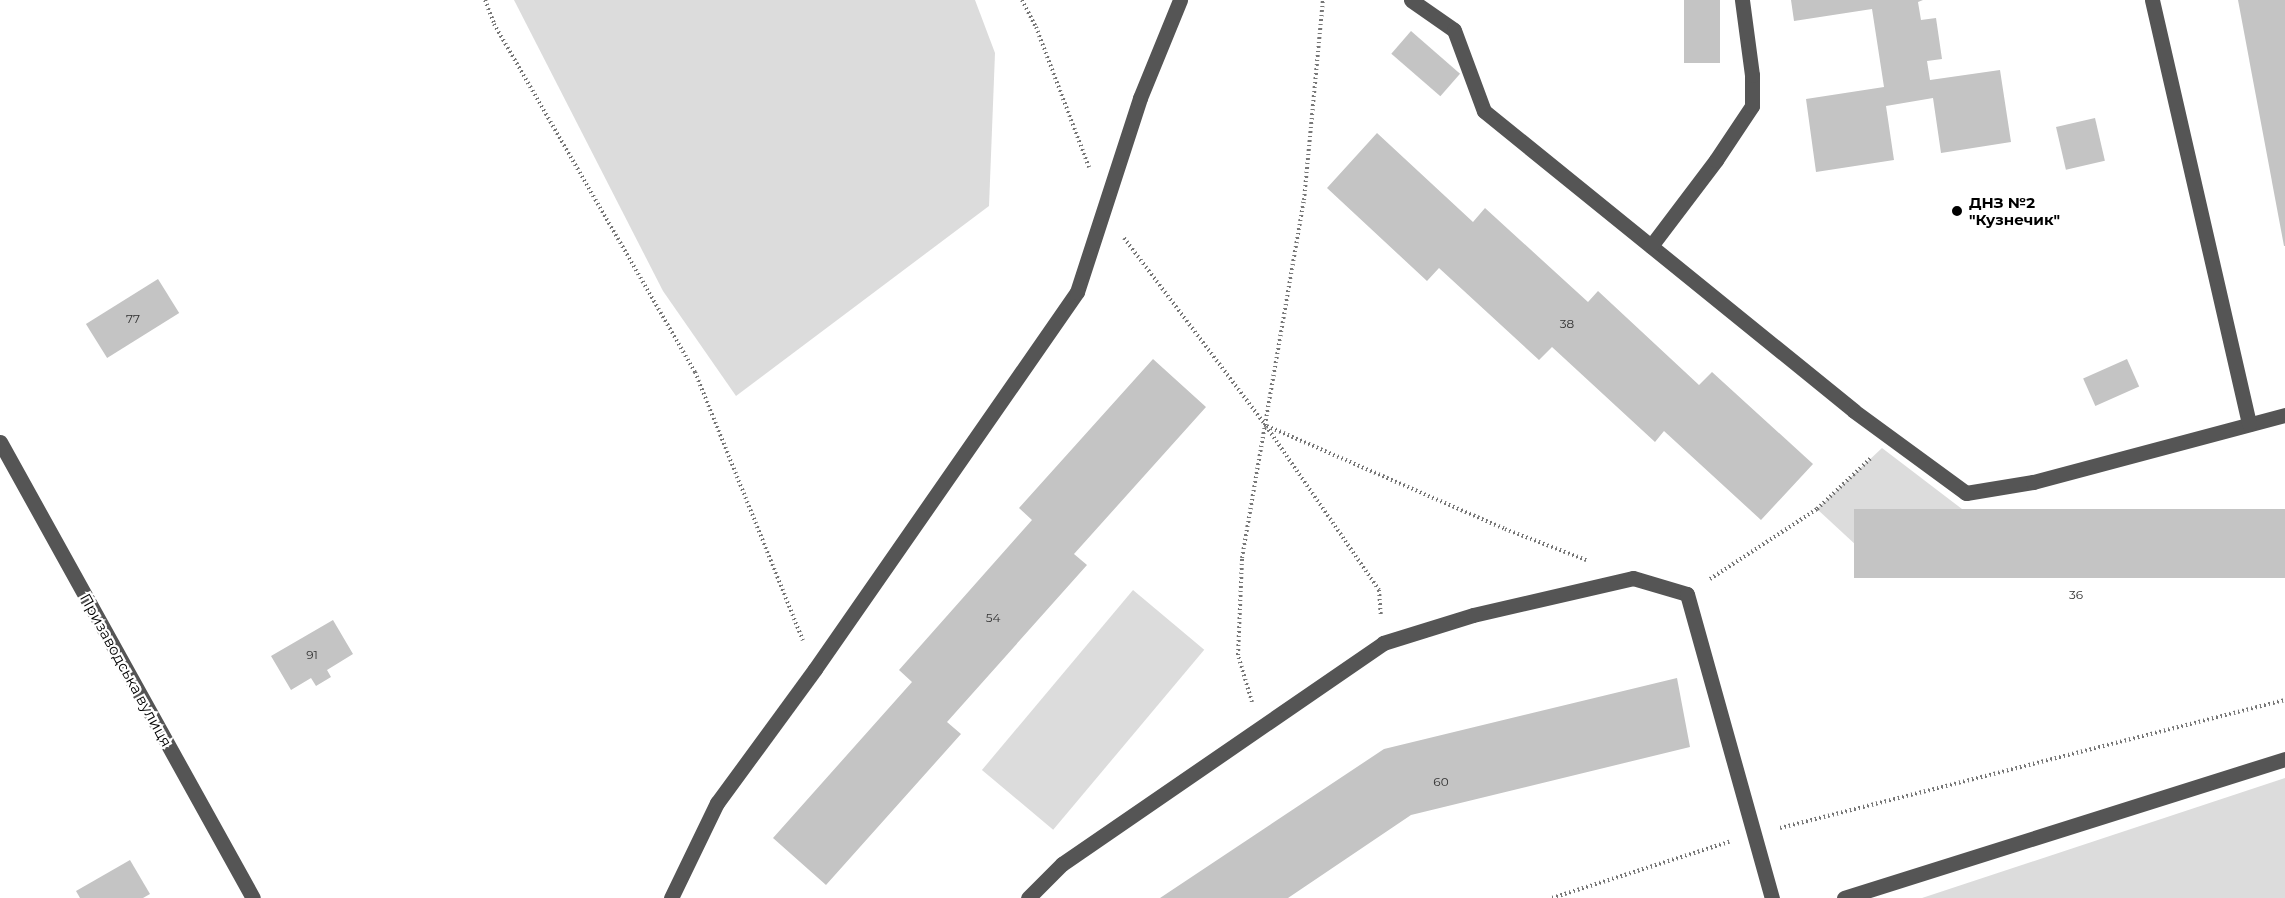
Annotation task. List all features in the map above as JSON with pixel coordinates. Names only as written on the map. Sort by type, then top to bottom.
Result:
[{"type":"street","points":[[671,898],[717,803],[814,669],[1077,292],[1140,98],[1180,0]]},
{"type":"street","points":[[1411,0],[1454,30],[1484,111],[1892,438],[1966,493],[2033,482],[2285,415]]},
{"type":"street","points":[[1651,246],[1716,160],[1752,106],[1752,75],[1742,0]]},
{"type":"street","points":[[2152,0],[2249,424]]},
{"type":"street","name":"Призаводська вулиця","points":[[0,442],[253,898]]},
{"type":"street","points":[[1028,898],[1062,864],[1383,643],[1473,615],[1634,578],[1688,594],[1772,898]]},
{"type":"street","points":[[1844,898],[2285,759]]},
{"type":"path","points":[[485,0],[494,24],[695,372],[814,669]]},
{"type":"path","points":[[1022,0],[1036,27],[1103,207],[1156,284],[1266,426],[1379,590],[1383,643]]},
{"type":"path","points":[[1259,728],[1238,655],[1242,558],[1304,200],[1323,0]]},
{"type":"path","points":[[1266,426],[1505,529],[1591,562]]},
{"type":"path","points":[[1688,594],[1817,509],[1892,438]]},
{"type":"path","points":[[1552,898],[1754,834],[2285,700]]},
{"type":"shaded area","points":[[514,0],[975,0],[995,53],[989,206],[736,396],[663,291]]},
{"type":"shaded area","points":[[1882,448],[1962,509],[1906,546],[1857,546],[1817,509]]},
{"type":"shaded area","points":[[1133,590],[1204,650],[1053,830],[982,770]]},
{"type":"shaded area","points":[[2285,778],[2285,898],[1922,898]]},
{"type":"building","points":[[1684,0],[1720,0],[1720,63],[1684,63]]},
{"type":"building","points":[[1791,0],[1923,0],[1918,2],[1921,20],[1936,18],[1942,59],[1927,61],[1930,80],[2000,70],[2011,142],[1941,153],[1933,98],[1886,106],[1894,160],[1816,172],[1806,99],[1884,87],[1872,9],[1794,21]]},
{"type":"building","points":[[2238,0],[2285,0],[2285,246],[2284,246]]},
{"type":"building","points":[[1411,31],[1460,74],[1440,96],[1391,54]]},
{"type":"building","points":[[2095,118],[2105,161],[2066,170],[2056,127]]},
{"type":"building","points":[[1377,133],[1473,222],[1485,208],[1588,302],[1598,291],[1699,385],[1712,372],[1813,464],[1761,520],[1664,431],[1655,442],[1552,347],[1539,360],[1439,268],[1427,281],[1327,188]]},
{"type":"building","points":[[158,279],[179,313],[107,358],[86,324]]},
{"type":"building","points":[[1153,359],[1206,407],[1074,554],[1087,565],[947,722],[961,734],[826,885],[773,838],[912,682],[899,670],[1032,520],[1019,508]]},
{"type":"building","points":[[2127,359],[2139,386],[2095,406],[2083,379]]},
{"type":"building","points":[[1854,509],[2285,509],[2285,578],[1854,578]]},
{"type":"building","points":[[333,620],[353,654],[327,670],[331,677],[316,686],[311,678],[291,690],[271,656]]},
{"type":"building","points":[[1677,678],[1690,747],[1411,815],[1288,898],[1160,898],[1384,749]]},
{"type":"building","points":[[130,860],[150,894],[143,898],[80,898],[76,891]]},
{"type":"place","name":"ДНЗ №2 \"Кузнечик\"","points":[[1957,211]]}]
